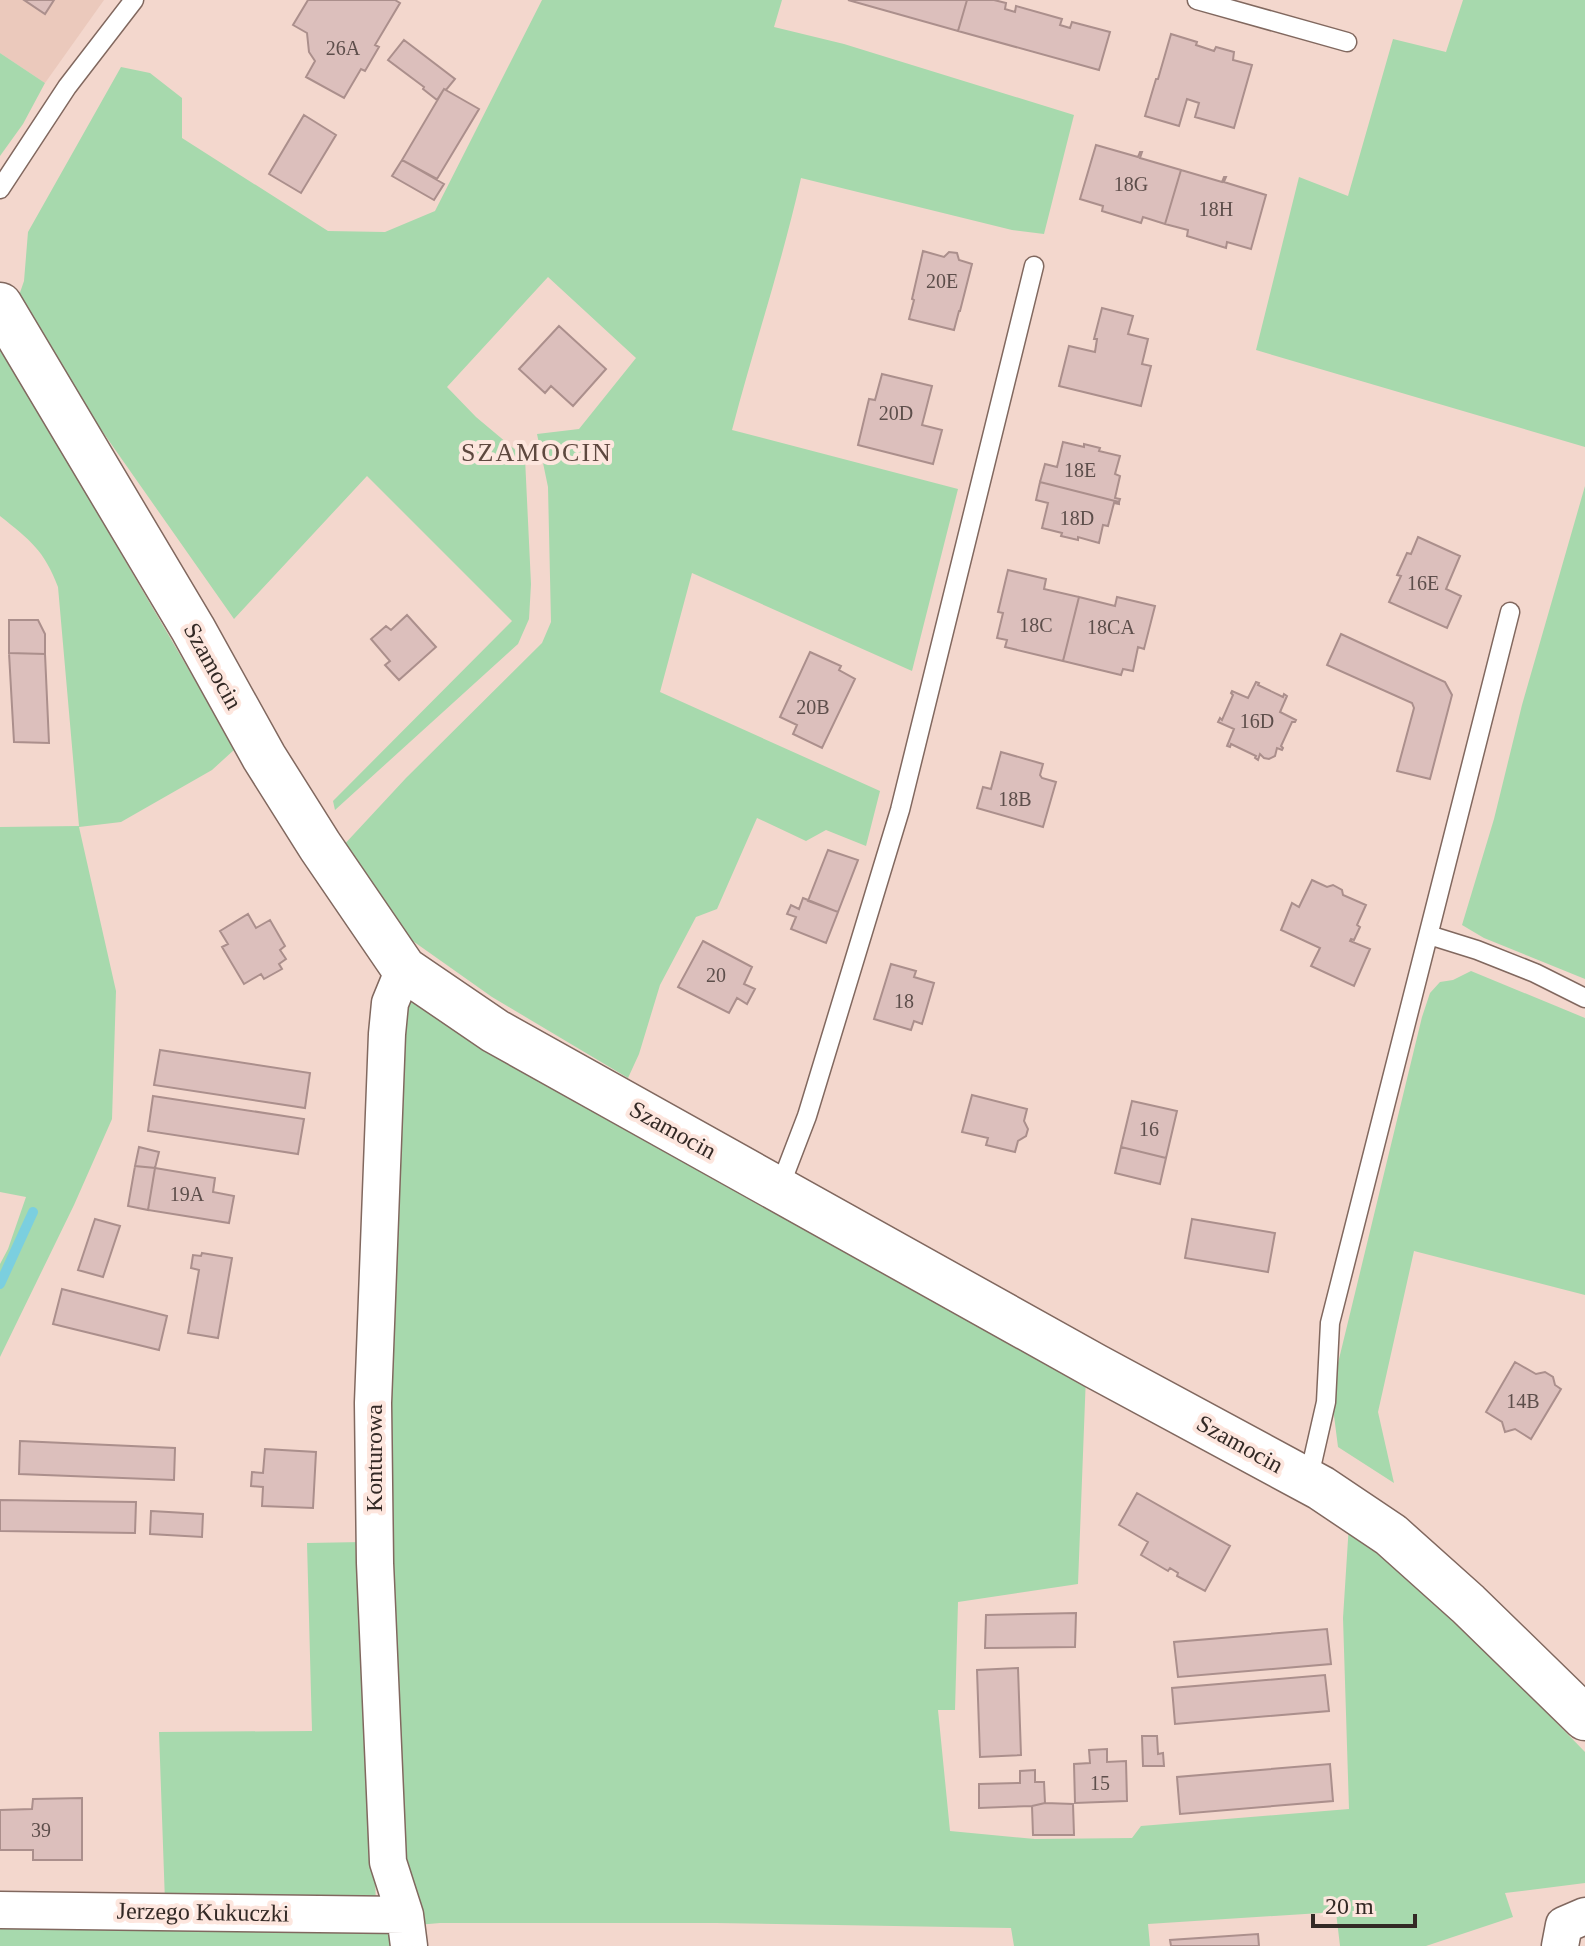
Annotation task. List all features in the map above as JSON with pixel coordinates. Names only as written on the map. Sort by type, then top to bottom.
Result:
[{"type":"street","name":"Szamocin","points":[[0,305],[193,629],[264,757],[404,969],[495,1031],[1095,1366],[1308,1481],[1360,1513],[1391,1535],[1468,1604],[1585,1718]]},
{"type":"street","name":"Konturowa","points":[[404,969],[390,1003],[387,1034],[373,1403],[375,1563],[388,1862],[407,1930]]},
{"type":"street","name":"Jerzego Kukuczki","points":[[0,1910],[407,1930]]},
{"type":"street","points":[[1560,1946],[1564,1925],[1585,1916]]},
{"type":"lane","points":[[0,189],[67,87],[134,0]]},
{"type":"lane","points":[[1197,0],[1347,42]]},
{"type":"lane","points":[[779,1189],[807,1116],[900,810],[1034,266]]},
{"type":"lane","points":[[1308,1481],[1326,1402],[1330,1323],[1510,612]]},
{"type":"lane","points":[[1429,935],[1535,973],[1585,998]]},
{"type":"shaded area","points":[[0,0],[104,0],[45,83],[0,53]]},
{"type":"green space","points":[[542,0],[782,0],[774,27],[844,44],[1074,115],[1044,234],[1012,230],[801,178],[732,430],[958,489],[912,671],[692,573],[660,692],[880,791],[866,846],[826,830],[806,841],[757,818],[717,909],[696,917],[660,985],[639,1054],[628,1078],[492,997],[410,939],[341,848],[406,778],[542,643],[551,622],[548,487],[537,434],[579,429],[636,358],[548,277],[447,387],[476,417],[525,458],[531,584],[529,619],[518,644],[335,810],[333,801],[512,621],[367,476],[234,619],[15,307],[24,281],[28,232],[121,67],[150,73],[182,98],[182,138],[328,231],[385,232],[435,211]]},
{"type":"green space","points":[[1463,0],[1585,0],[1585,447],[1256,350],[1299,177],[1348,196],[1393,39],[1446,52]]},
{"type":"green space","points":[[0,53],[45,83],[23,124],[0,156]]},
{"type":"green space","points":[[0,346],[235,749],[212,770],[121,822],[79,827],[116,991],[112,1119],[0,1357],[0,1264],[26,1197],[0,1192],[0,827],[79,826],[58,587],[35,547],[0,516]]},
{"type":"green space","points":[[1585,486],[1585,979],[1484,938],[1462,925]]},
{"type":"green space","points":[[1471,971],[1585,1018],[1585,1295],[1414,1251],[1378,1412],[1394,1483],[1338,1447],[1331,1392],[1422,1017],[1430,993],[1440,982],[1453,980]]},
{"type":"green space","points":[[421,996],[1086,1375],[1078,1584],[958,1602],[955,1710],[938,1710],[950,1831],[1035,1839],[1132,1838],[1141,1826],[1349,1809],[1343,1618],[1349,1524],[1401,1563],[1585,1752],[1585,1883],[1505,1893],[1513,1917],[1426,1946],[1340,1946],[1336,1912],[1148,1924],[1150,1946],[1014,1946],[1011,1928],[716,1923],[417,1925],[397,1860],[383,1470],[402,1004]]},
{"type":"green space","points":[[363,1542],[376,1905],[165,1902],[159,1732],[312,1731],[307,1543]]},
{"type":"green space","points":[[0,1923],[396,1925],[397,1946],[0,1946]]},
{"type":"building","points":[[24,0],[54,0],[45,14]]},
{"type":"building","points":[[308,0],[395,0],[400,3],[375,45],[379,47],[365,71],[361,69],[344,98],[306,77],[315,61],[309,52],[307,33],[293,25]]},
{"type":"building","points":[[848,0],[967,0],[958,31]]},
{"type":"building","points":[[967,0],[994,0],[1006,3],[1005,9],[1015,12],[1016,6],[1062,19],[1060,25],[1070,28],[1072,22],[1110,32],[1099,70],[958,31]]},
{"type":"building","points":[[1171,34],[1214,51],[1216,47],[1234,52],[1233,60],[1252,65],[1234,128],[1195,117],[1199,103],[1187,99],[1179,126],[1145,116]]},
{"type":"building","points":[[404,40],[455,79],[437,100],[388,60]]},
{"type":"building","points":[[444,89],[479,109],[437,179],[402,160]]},
{"type":"building","points":[[304,115],[336,135],[301,193],[269,174]]},
{"type":"building","points":[[1096,145],[1138,157],[1142,152],[1140,158],[1181,170],[1165,224],[1143,217],[1141,223],[1102,211],[1103,206],[1080,199]]},
{"type":"building","points":[[402,160],[444,184],[434,200],[392,176]]},
{"type":"building","points":[[1181,170],[1222,182],[1226,177],[1224,182],[1266,195],[1251,249],[1227,242],[1226,248],[1187,236],[1188,230],[1165,224]]},
{"type":"building","points":[[923,251],[944,257],[949,252],[957,253],[959,260],[972,264],[954,330],[909,319]]},
{"type":"building","points":[[1102,308],[1133,316],[1128,334],[1148,339],[1142,364],[1151,366],[1141,406],[1059,386],[1069,346],[1095,352],[1097,339],[1094,339]]},
{"type":"building","points":[[559,326],[606,369],[573,406],[551,386],[545,393],[519,369]]},
{"type":"building","points":[[882,374],[932,386],[922,425],[942,430],[933,464],[858,445],[869,399],[875,400]]},
{"type":"building","points":[[1063,442],[1084,447],[1084,444],[1120,456],[1115,474],[1120,476],[1115,498],[1120,499],[1119,502],[1040,482],[1045,464],[1057,467]]},
{"type":"building","points":[[1040,482],[1119,502],[1114,503],[1108,526],[1103,525],[1099,543],[1061,536],[1062,533],[1042,528],[1048,503],[1036,500]]},
{"type":"building","points":[[1418,537],[1460,556],[1446,589],[1461,596],[1447,628],[1389,602],[1401,576],[1397,575]]},
{"type":"building","points":[[1008,570],[1046,579],[1044,589],[1079,597],[1063,661],[1005,647],[1007,640],[997,638],[1003,613],[998,612]]},
{"type":"building","points":[[1079,597],[1115,606],[1117,597],[1155,606],[1144,649],[1138,647],[1133,671],[1123,669],[1121,675],[1063,661]]},
{"type":"building","points":[[407,615],[436,647],[399,680],[385,665],[390,661],[371,639],[386,626],[391,630]]},
{"type":"building","points":[[9,620],[38,620],[45,634],[45,654],[9,653]]},
{"type":"building","points":[[1341,634],[1445,682],[1452,695],[1430,779],[1397,771],[1414,708],[1412,703],[1327,665]]},
{"type":"building","points":[[810,652],[841,666],[839,670],[855,679],[822,748],[793,734],[797,725],[780,717]]},
{"type":"building","points":[[9,653],[45,654],[49,743],[14,742]]},
{"type":"building","points":[[1256,682],[1283,697],[1284,694],[1287,696],[1280,712],[1296,720],[1292,722],[1282,750],[1277,748],[1275,756],[1269,759],[1260,754],[1258,760],[1256,756],[1231,744],[1227,746],[1234,729],[1218,722],[1220,718],[1222,720],[1232,691],[1248,698]]},
{"type":"building","points":[[1001,752],[1043,764],[1042,778],[1056,782],[1043,827],[977,808],[983,787],[991,789]]},
{"type":"building","points":[[828,850],[858,860],[838,912],[808,901]]},
{"type":"building","points":[[1312,880],[1327,887],[1333,885],[1342,890],[1343,895],[1366,905],[1357,925],[1360,927],[1354,940],[1350,941],[1370,949],[1354,986],[1311,966],[1320,948],[1281,930],[1292,903],[1299,907]]},
{"type":"building","points":[[803,898],[838,912],[826,943],[791,929],[796,917],[787,914],[791,905],[799,909]]},
{"type":"building","points":[[248,914],[256,928],[270,920],[285,946],[280,950],[286,959],[279,964],[282,969],[264,979],[261,974],[244,984],[222,947],[228,944],[220,931]]},
{"type":"building","points":[[703,941],[752,967],[744,984],[755,989],[747,1004],[737,998],[729,1013],[678,987]]},
{"type":"building","points":[[891,964],[916,971],[914,977],[934,983],[922,1024],[914,1021],[911,1030],[874,1019]]},
{"type":"building","points":[[160,1050],[310,1073],[305,1108],[154,1085]]},
{"type":"building","points":[[972,1095],[1027,1109],[1024,1121],[1028,1129],[1026,1136],[1018,1141],[1015,1152],[986,1145],[988,1138],[962,1132]]},
{"type":"building","points":[[153,1096],[304,1119],[298,1154],[148,1131]]},
{"type":"building","points":[[1132,1101],[1177,1111],[1166,1158],[1121,1147]]},
{"type":"building","points":[[139,1147],[159,1152],[155,1168],[135,1166]]},
{"type":"building","points":[[1121,1147],[1166,1158],[1160,1184],[1115,1173]]},
{"type":"building","points":[[135,1166],[155,1168],[148,1210],[128,1206]]},
{"type":"building","points":[[155,1168],[215,1178],[213,1192],[234,1196],[229,1223],[148,1210]]},
{"type":"building","points":[[95,1219],[120,1226],[103,1277],[78,1270]]},
{"type":"building","points":[[1192,1219],[1275,1233],[1268,1272],[1185,1258]]},
{"type":"building","points":[[202,1253],[232,1258],[218,1338],[188,1333],[199,1270],[191,1268],[193,1255],[201,1256]]},
{"type":"building","points":[[62,1289],[167,1316],[159,1350],[53,1324]]},
{"type":"building","points":[[1515,1362],[1536,1374],[1545,1372],[1561,1389],[1531,1439],[1515,1429],[1505,1432],[1502,1422],[1486,1412]]},
{"type":"building","points":[[20,1441],[175,1448],[174,1480],[19,1474]]},
{"type":"building","points":[[265,1449],[316,1452],[313,1508],[262,1506],[263,1487],[251,1486],[252,1472],[263,1473]]},
{"type":"building","points":[[1137,1493],[1230,1546],[1205,1591],[1177,1576],[1178,1573],[1170,1568],[1168,1571],[1141,1555],[1148,1542],[1119,1525]]},
{"type":"building","points":[[0,1500],[136,1502],[135,1533],[0,1531]]},
{"type":"building","points":[[151,1511],[203,1514],[202,1537],[150,1534]]},
{"type":"building","points":[[1076,1613],[1075,1647],[985,1648],[986,1615]]},
{"type":"building","points":[[1327,1629],[1331,1664],[1178,1677],[1174,1642]]},
{"type":"building","points":[[1018,1668],[1021,1755],[980,1757],[977,1670]]},
{"type":"building","points":[[1325,1675],[1329,1711],[1175,1724],[1172,1688]]},
{"type":"building","points":[[1142,1736],[1157,1736],[1158,1754],[1163,1753],[1164,1766],[1143,1766]]},
{"type":"building","points":[[1107,1749],[1107,1762],[1126,1761],[1127,1801],[1075,1803],[1074,1764],[1090,1763],[1089,1750]]},
{"type":"building","points":[[1330,1764],[1333,1801],[1180,1814],[1177,1777]]},
{"type":"building","points":[[1035,1770],[1035,1782],[1044,1782],[1045,1803],[979,1808],[979,1784],[1020,1783],[1020,1771]]},
{"type":"building","points":[[82,1798],[82,1860],[33,1860],[33,1850],[0,1850],[0,1810],[32,1809],[33,1799]]},
{"type":"building","points":[[1073,1804],[1074,1835],[1033,1835],[1032,1806]]},
{"type":"building","points":[[1258,1934],[1259,1946],[1171,1946],[1170,1940]]},
{"type":"waterway","points":[[0,1284],[33,1212]]},
{"type":"district","name":"SZAMOCIN","points":[[537,452]]}]
